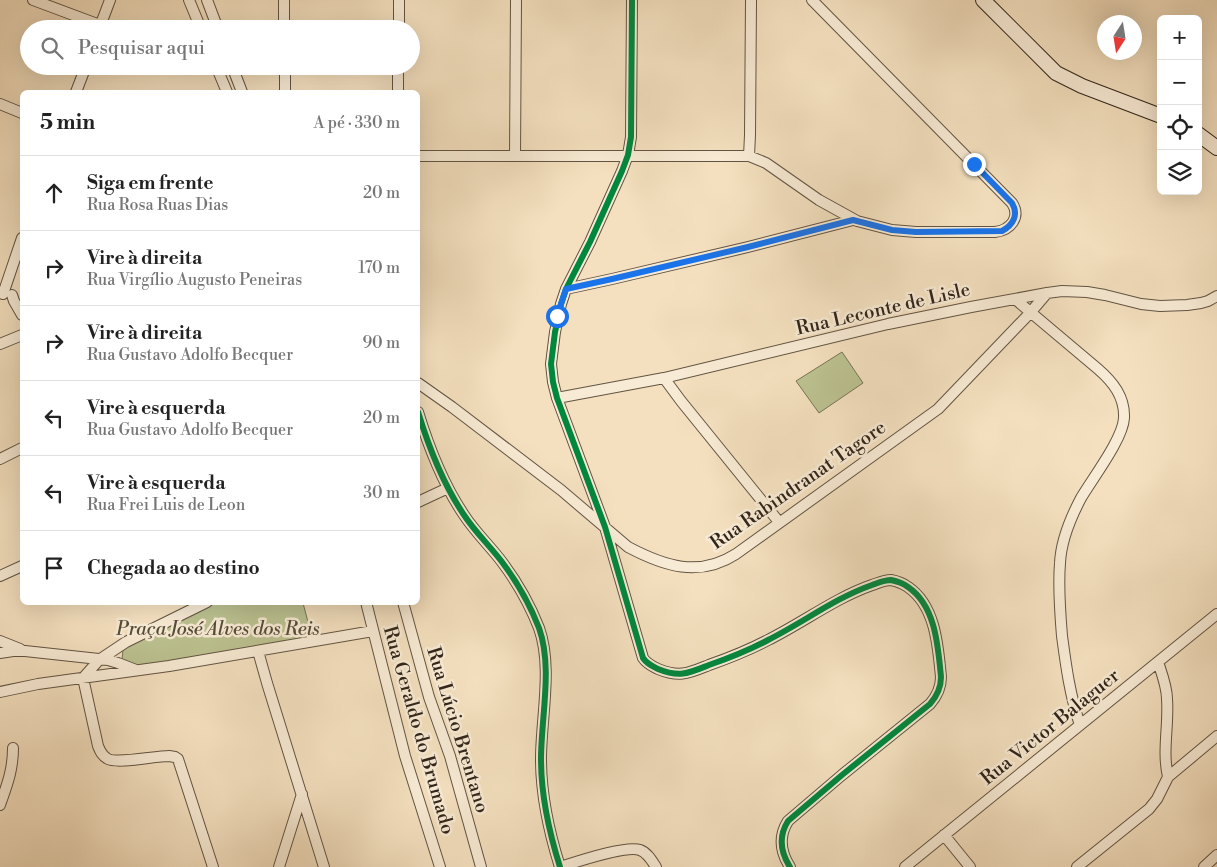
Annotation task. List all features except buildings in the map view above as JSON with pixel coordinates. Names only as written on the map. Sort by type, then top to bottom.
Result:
[{"type":"main road","points":[[983,0],[1056,73],[1082,86],[1157,114]]},
{"type":"main road","points":[[1202,137],[1217,148]]},
{"type":"street","points":[[33,0],[83,20]]},
{"type":"street","points":[[103,20],[110,0]]},
{"type":"street","points":[[189,0],[197,20]]},
{"type":"street","points":[[206,0],[214,20]]},
{"type":"street","points":[[284,0],[284,20]]},
{"type":"street","points":[[399,0],[399,20]]},
{"type":"street","points":[[515,156],[516,0]]},
{"type":"street","points":[[632,0],[631,137],[628,156],[610,199],[566,289],[557,316],[551,364],[557,398],[605,527],[643,658],[649,664],[670,674],[690,673],[727,659],[768,640],[846,595],[890,580],[909,587],[925,605],[934,630],[940,665],[941,682],[938,694],[930,704],[842,775],[788,822],[784,830],[782,845],[784,856],[790,867]]},
{"type":"street","points":[[748,156],[750,134],[751,0]]},
{"type":"street","points":[[420,156],[748,156],[766,163],[819,200],[853,220],[892,230],[916,232],[995,232],[1006,229],[1015,217],[1016,212],[1012,203],[812,0]]},
{"type":"street","points":[[77,90],[83,75]]},
{"type":"street","points":[[220,75],[226,90]]},
{"type":"street","points":[[235,75],[241,90]]},
{"type":"street","points":[[285,75],[285,90]]},
{"type":"street","points":[[398,75],[398,90]]},
{"type":"street","points":[[0,104],[20,112]]},
{"type":"street","points":[[566,289],[748,247],[853,220]]},
{"type":"street","points":[[20,247],[9,294],[20,312]]},
{"type":"street","name":"Rua Leconte de Lisle","points":[[557,398],[664,378],[888,324],[1047,293],[1062,291],[1087,292],[1141,304],[1160,306],[1201,303],[1217,296]]},
{"type":"street","name":"Rua Rabindranat Tagore","points":[[420,384],[561,490],[628,547],[636,552],[669,564],[689,568],[710,566],[726,560],[938,409],[1047,293]]},
{"type":"street","points":[[1015,299],[1112,381],[1122,401],[1124,412],[1124,419],[1115,442],[1070,521],[1060,562],[1060,618],[1064,657],[1070,690],[1080,725]]},
{"type":"street","points":[[0,344],[20,336]]},
{"type":"street","points":[[664,378],[779,522]]},
{"type":"street","points":[[420,418],[432,453],[448,488],[465,517],[504,564],[528,604],[539,628],[543,641],[546,673],[541,760],[543,798],[550,836],[560,867],[626,849],[644,852],[650,857],[656,867]]},
{"type":"street","points":[[0,459],[20,449]]},
{"type":"street","points":[[420,501],[448,488]]},
{"type":"street","points":[[0,576],[20,567]]},
{"type":"street","points":[[83,678],[99,660],[135,636],[201,605]]},
{"type":"street","name":"Rua Geraldo do Brumado","points":[[367,605],[405,756],[440,867]]},
{"type":"street","name":"Rua Lúcio Brentano","points":[[404,605],[429,697],[450,756],[481,867]]},
{"type":"street","name":"Rua Victor Balaguer","points":[[905,867],[1217,614]]},
{"type":"street","points":[[0,692],[38,684],[258,651],[373,631]]},
{"type":"street","points":[[0,641],[25,651]]},
{"type":"street","points":[[0,653],[25,651],[108,660],[136,670]]},
{"type":"street","points":[[258,651],[324,867]]},
{"type":"street","points":[[1158,662],[1166,688],[1167,699],[1166,758],[1168,777]]},
{"type":"street","points":[[83,678],[101,754],[106,758],[118,760],[168,756],[175,757],[178,760],[213,867]]},
{"type":"street","points":[[1076,867],[1149,809],[1157,799],[1168,777],[1217,736]]},
{"type":"street","points":[[0,804],[12,770],[13,748]]},
{"type":"street","points":[[280,867],[302,793]]},
{"type":"street","points":[[944,835],[970,867]]},
{"type":"street","points":[[1204,867],[1217,855]]},
{"type":"green space","points":[[842,352],[863,383],[819,413],[796,381]]},
{"type":"green space","name":"Praça José Alves dos Reis","points":[[208,605],[304,605],[313,641],[141,669],[122,660],[126,642]]},
{"type":"cycle path","points":[[632,0],[631,137],[628,155],[590,242],[566,289],[555,332],[551,364],[557,398],[605,527],[643,658],[650,665],[666,672],[679,674],[690,672],[754,647],[832,603],[858,590],[888,580],[908,587],[917,595],[925,605],[930,616],[937,640],[941,681],[935,698],[788,821],[783,833],[782,845],[784,856],[790,867]]},
{"type":"cycle path","points":[[420,418],[432,452],[456,503],[513,578],[539,628],[543,643],[546,676],[541,743],[542,787],[552,841],[560,867]]},
{"type":"route","points":[[557,316],[566,289],[748,247],[853,220],[892,230],[916,232],[1002,231],[1013,221],[1016,212],[1014,207],[974,164]]}]
